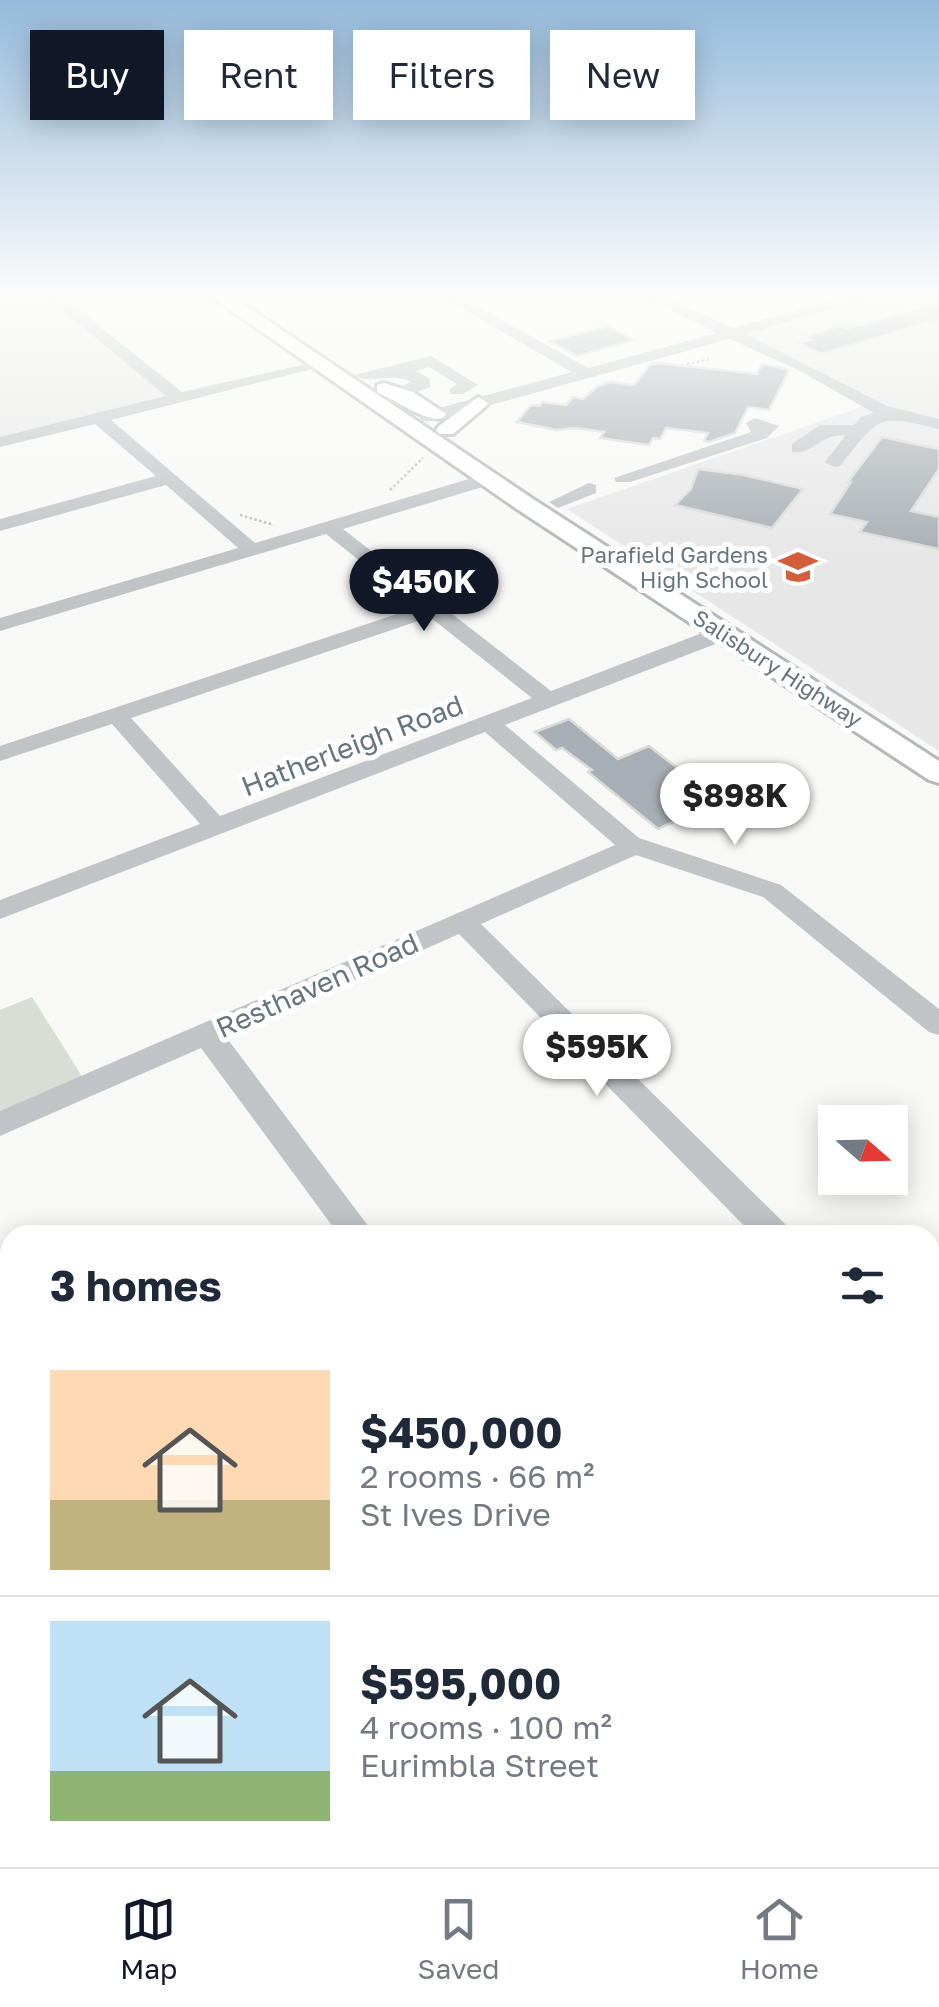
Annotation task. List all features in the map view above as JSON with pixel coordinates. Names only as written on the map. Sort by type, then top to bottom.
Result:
[{"type":"main road","name":"Salisbury Highway","points":[[364,382],[558,502],[939,774]]},
{"type":"main road","name":"Salisbury Highway","points":[[393,382],[401,384],[429,421],[489,479],[939,751]]},
{"type":"main road","points":[[429,421],[478,403]]},
{"type":"street","points":[[159,382],[178,397]]},
{"type":"street","points":[[0,442],[240,382]]},
{"type":"street","points":[[456,390],[470,385],[465,382]]},
{"type":"street","points":[[401,384],[456,390],[478,403],[553,382]]},
{"type":"street","points":[[830,382],[889,414],[939,424]]},
{"type":"street","points":[[834,462],[866,421],[889,414]]},
{"type":"street","points":[[98,418],[252,550]]},
{"type":"street","points":[[798,448],[826,428],[859,431]]},
{"type":"street","points":[[622,478],[761,434]]},
{"type":"street","points":[[0,524],[170,478]]},
{"type":"street","points":[[0,626],[489,479]]},
{"type":"street","points":[[558,502],[589,489]]},
{"type":"street","points":[[329,527],[550,702]]},
{"type":"street","points":[[5,744],[116,714],[433,609]]},
{"type":"street","name":"Hatherleigh Road","points":[[0,910],[735,629]]},
{"type":"street","points":[[116,714],[218,828]]},
{"type":"street","points":[[491,724],[634,846],[772,891],[939,1025]]},
{"type":"street","name":"Resthaven Road","points":[[0,1124],[634,846]]},
{"type":"street","points":[[462,922],[764,1225]]},
{"type":"street","points":[[207,1034],[350,1225]]},
{"type":"path","points":[[390,490],[430,452]]},
{"type":"path","points":[[238,515],[288,529]]},
{"type":"shaded area","points":[[0,382],[159,382],[178,397],[0,442]]},
{"type":"shaded area","name":"Parafield Gardens High School","points":[[826,382],[939,382],[939,751],[567,509],[870,404]]},
{"type":"shaded area","points":[[32,997],[88,1086],[0,1124],[0,1010]]},
{"type":"building","points":[[610,382],[783,382],[769,410],[748,407],[735,433],[709,442],[704,441],[708,433],[666,428],[660,439],[653,438],[649,445],[600,438],[604,432],[556,430],[517,422],[531,405],[566,405],[573,397],[583,399]]},
{"type":"building","points":[[882,437],[939,449],[939,469],[911,511],[939,517],[939,549],[860,532],[867,522],[830,514]]},
{"type":"building","points":[[698,469],[803,489],[772,528],[675,505],[691,489]]},
{"type":"building","points":[[569,719],[618,759],[649,746],[720,801],[658,829],[588,772],[592,770],[562,748],[556,750],[535,732]]},
{"type":"place","name":"Parafield Gardens High School","points":[[798,567]]}]
